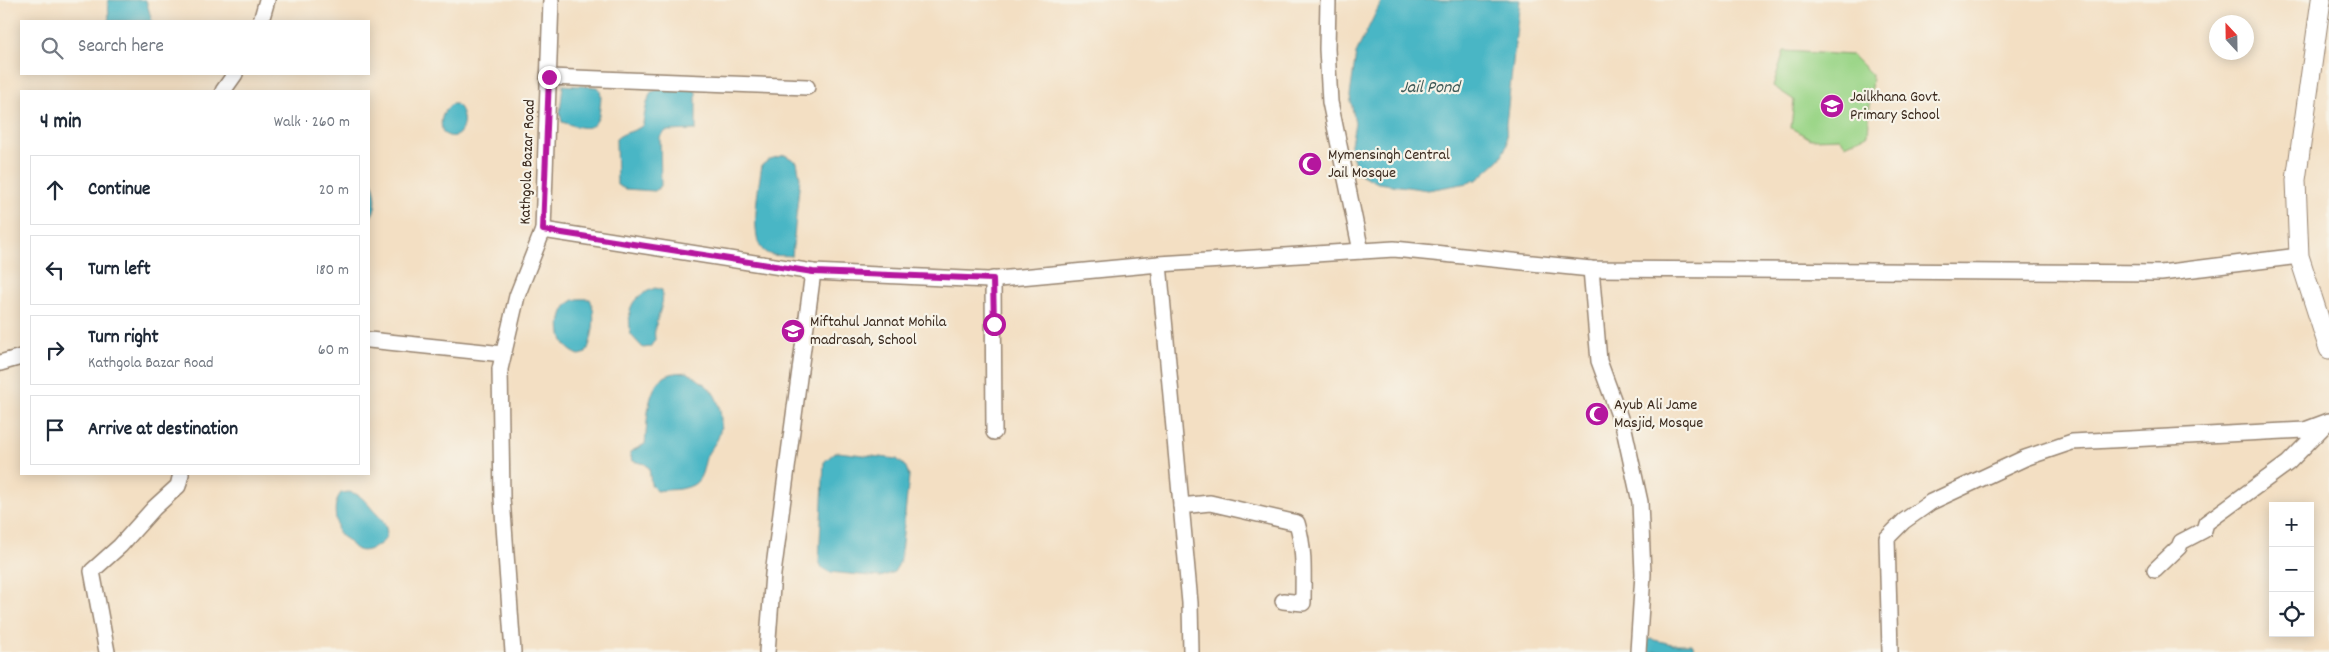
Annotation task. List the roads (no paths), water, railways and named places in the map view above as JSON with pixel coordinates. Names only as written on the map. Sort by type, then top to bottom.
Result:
[{"type":"street","points":[[261,20],[267,0]]},
{"type":"street","name":"Kathgola Bazar Road","points":[[513,652],[502,498],[500,369],[517,296],[543,230],[551,0]]},
{"type":"street","points":[[1328,0],[1327,49],[1330,102],[1361,251]]},
{"type":"street","points":[[2321,0],[2296,180],[2299,256],[2329,349]]},
{"type":"street","points":[[224,90],[234,75]]},
{"type":"street","points":[[549,77],[807,87]]},
{"type":"street","points":[[543,230],[813,272],[993,279],[1158,264],[1394,249],[1591,269],[2161,272],[2299,256]]},
{"type":"street","points":[[1158,264],[1190,603],[1191,652]]},
{"type":"street","points":[[1591,269],[1598,361],[1624,429],[1640,502],[1643,574],[1638,652]]},
{"type":"street","points":[[767,652],[773,574],[813,272]]},
{"type":"street","points":[[993,279],[994,432]]},
{"type":"street","points":[[370,340],[504,354]]},
{"type":"street","points":[[0,363],[20,356]]},
{"type":"street","points":[[2155,570],[2179,547],[2181,542],[2204,530],[2206,524],[2288,463],[2329,421]]},
{"type":"street","points":[[1890,652],[1887,538],[1904,521],[1931,502],[2025,458],[2072,442],[2305,430],[2329,421]]},
{"type":"street","points":[[107,652],[92,571],[120,546],[154,508],[178,486],[181,475]]},
{"type":"street","points":[[1181,506],[1210,503],[1298,523],[1303,560],[1303,603],[1283,601]]},
{"type":"water","points":[[108,0],[146,0],[152,20],[109,20]]},
{"type":"water","name":"Jail Pond","points":[[1382,0],[1520,0],[1506,124],[1507,145],[1500,159],[1478,179],[1468,183],[1428,190],[1378,183],[1358,173],[1350,149],[1355,123],[1350,96],[1356,53]]},
{"type":"water","points":[[563,85],[598,87],[601,94],[599,116],[593,125],[583,127],[562,122],[560,113]]},
{"type":"water","points":[[660,89],[694,89],[696,92],[696,130],[666,131],[660,137],[661,186],[655,191],[625,189],[617,185],[616,139],[643,125],[648,98],[651,92]]},
{"type":"water","points":[[451,104],[456,104],[463,115],[462,128],[460,133],[455,136],[443,133],[441,121],[445,110]]},
{"type":"water","points":[[785,155],[797,162],[800,178],[792,256],[774,255],[765,252],[760,246],[756,225],[757,198],[762,165],[770,159]]},
{"type":"water","points":[[370,177],[376,198],[375,209],[370,217]]},
{"type":"water","points":[[655,288],[662,290],[663,296],[655,327],[655,340],[650,347],[643,348],[631,335],[630,311],[635,300]]},
{"type":"water","points":[[576,299],[590,299],[594,319],[591,341],[586,353],[579,355],[569,349],[563,341],[560,328],[562,314],[569,303]]},
{"type":"water","points":[[687,372],[707,386],[716,398],[721,419],[720,432],[717,441],[707,455],[702,473],[696,483],[675,490],[656,491],[651,484],[649,468],[645,464],[632,461],[630,452],[645,444],[649,404],[656,385],[663,378],[671,374]]},
{"type":"water","points":[[834,453],[897,459],[906,467],[909,476],[900,562],[894,572],[881,577],[829,572],[822,568],[819,561],[824,462]]},
{"type":"water","points":[[341,493],[357,494],[362,498],[382,520],[387,530],[385,540],[370,549],[358,550],[339,535],[335,513],[336,505]]},
{"type":"water","points":[[1650,639],[1672,644],[1692,644],[1696,652],[1644,652],[1646,641]]},
{"type":"place","name":"Jailkhana Govt. Primary School","points":[[1832,106]]},
{"type":"place","name":"Mymensingh Central Jail Mosque","points":[[1310,164]]},
{"type":"place","name":"Miftahul Jannat Mohila madrasah, School","points":[[793,331]]},
{"type":"place","name":"Ayub Ali Jame Masjid, Mosque","points":[[1597,414]]}]
